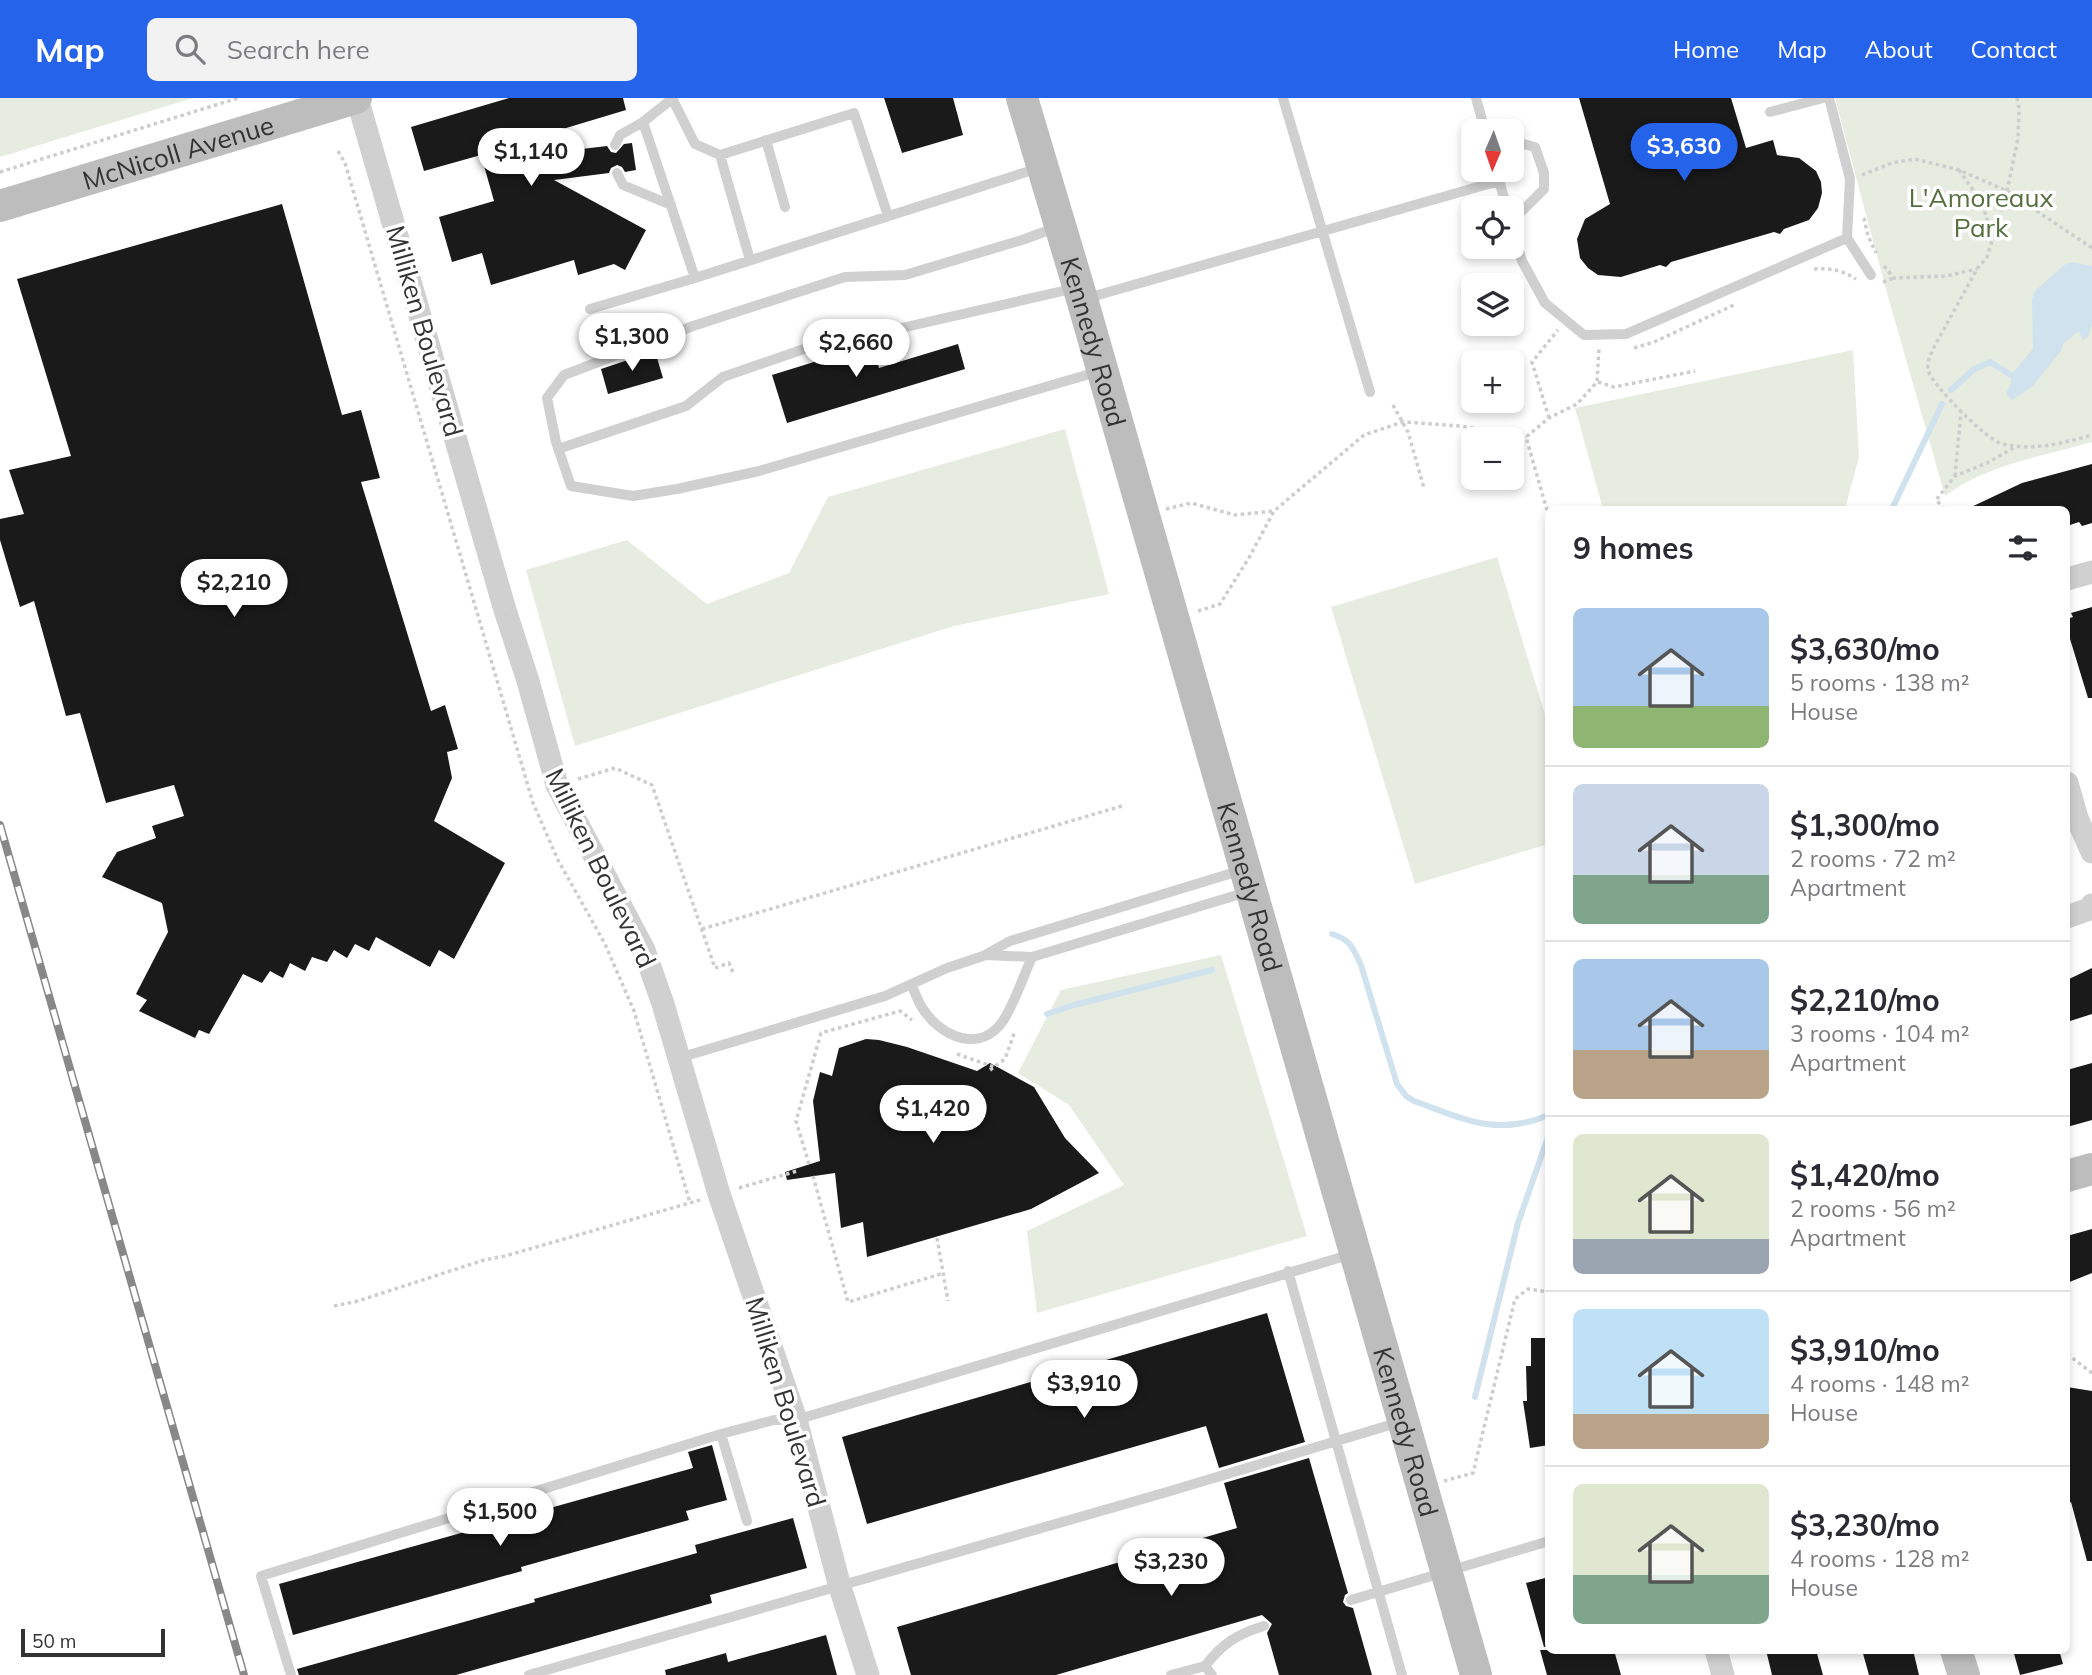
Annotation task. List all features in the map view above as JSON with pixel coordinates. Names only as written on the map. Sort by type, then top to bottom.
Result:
[{"type":"main road","name":"McNicoll Avenue","points":[[0,206],[356,98]]},
{"type":"main road","name":"Kennedy Road","points":[[1022,98],[1081,293],[1476,1675]]},
{"type":"main road","points":[[2070,1175],[2092,1169]]},
{"type":"main road","points":[[1957,1654],[1964,1675]]},
{"type":"street","name":"Milliken Boulevard","points":[[356,98],[528,681],[550,766],[557,785],[645,950],[719,1194],[796,1420],[840,1587],[868,1675]]},
{"type":"street","points":[[2070,578],[2092,572]]},
{"type":"street","points":[[2070,794],[2092,852]]},
{"type":"street","points":[[2070,916],[2089,909],[2092,905]]},
{"type":"street","points":[[1717,1654],[1723,1675]]},
{"type":"lane","points":[[1283,98],[1370,392]]},
{"type":"lane","points":[[1476,98],[1482,119]]},
{"type":"lane","points":[[1770,112],[1823,98]]},
{"type":"lane","points":[[1829,98],[1850,179],[1847,237],[1871,275]]},
{"type":"lane","points":[[615,145],[620,135],[643,122],[673,99],[695,144],[720,155],[854,113],[888,216]]},
{"type":"lane","points":[[643,122],[695,278]]},
{"type":"lane","points":[[766,141],[785,207]]},
{"type":"lane","points":[[1524,144],[1535,147],[1544,173],[1544,189],[1524,209]]},
{"type":"lane","points":[[720,155],[750,260]]},
{"type":"lane","points":[[590,309],[1043,166]]},
{"type":"lane","points":[[617,173],[623,185],[671,205]]},
{"type":"lane","points":[[558,449],[686,406],[723,377],[856,331],[897,329],[1081,293],[1322,231],[1475,182]]},
{"type":"lane","points":[[1061,226],[905,275],[845,277],[693,326],[564,375],[547,398],[558,449],[571,486],[633,496],[759,471],[1103,370]]},
{"type":"lane","points":[[1521,259],[1545,303],[1584,335],[1626,334],[1847,237]]},
{"type":"lane","points":[[679,1058],[885,996],[983,956],[1010,941],[1248,880]]},
{"type":"lane","points":[[983,956],[1032,957],[1248,880]]},
{"type":"lane","points":[[911,984],[923,1009],[936,1024],[950,1034],[966,1040],[981,1039],[993,1032],[1004,1020],[1032,957]]},
{"type":"lane","points":[[291,1675],[261,1576],[721,1434],[774,1420],[796,1420],[1354,1253]]},
{"type":"lane","points":[[1288,1271],[1402,1675]]},
{"type":"lane","points":[[529,1675],[840,1587],[1403,1421]]},
{"type":"lane","points":[[721,1434],[747,1521]]},
{"type":"lane","points":[[1351,1600],[1545,1542]]},
{"type":"lane","points":[[1171,1675],[1208,1671],[1219,1648],[1245,1632],[1264,1626]]},
{"type":"path","points":[[0,172],[238,98]]},
{"type":"path","points":[[2017,98],[2020,108],[2018,138],[1993,239],[1987,257],[1977,270],[1928,362],[1930,376],[1988,437],[2000,443],[2016,446],[2053,445],[2092,435]]},
{"type":"path","points":[[1862,187],[1861,175],[1892,163],[1915,159],[1959,170],[2007,191],[2092,248]]},
{"type":"path","points":[[1959,170],[1981,201],[1993,239]]},
{"type":"path","points":[[1864,212],[1868,236],[1880,261],[1894,278]]},
{"type":"path","points":[[1808,272],[1831,268],[1846,272],[1858,281]]},
{"type":"path","points":[[1880,284],[1894,278],[1946,276],[1977,270]]},
{"type":"path","points":[[1625,349],[1654,342],[1744,301]]},
{"type":"path","points":[[1549,418],[1532,362],[1566,320]]},
{"type":"path","points":[[1220,604],[1274,512],[1364,435],[1404,422],[1461,426],[1526,437],[1549,418],[1577,404],[1597,382],[1599,335]]},
{"type":"path","points":[[1598,351],[1607,351]]},
{"type":"path","points":[[1597,382],[1614,387],[1695,371]]},
{"type":"path","points":[[1393,405],[1404,422],[1424,488]]},
{"type":"path","points":[[1955,476],[1961,411]]},
{"type":"path","points":[[1526,437],[1546,506]]},
{"type":"path","points":[[1942,506],[1936,500],[1955,476],[1987,463],[2016,446]]},
{"type":"path","points":[[1191,503],[1235,514],[1274,512]]},
{"type":"path","points":[[578,779],[615,768],[652,785],[715,968],[729,963],[734,975]]},
{"type":"path","points":[[702,929],[1122,806]]},
{"type":"path","points":[[809,1164],[796,1121],[821,1033],[900,1011],[919,1027]]},
{"type":"path","points":[[948,1050],[992,1069],[1005,1059],[1016,1030]]},
{"type":"path","points":[[739,1188],[797,1171]]},
{"type":"path","points":[[813,1176],[848,1302],[944,1273]]},
{"type":"path","points":[[334,1306],[449,1273],[484,1260],[700,1200]]},
{"type":"path","points":[[937,1238],[948,1301]]},
{"type":"path","points":[[1473,1473],[1515,1299],[1528,1289],[1545,1291]]},
{"type":"path","points":[[2070,1356],[2092,1373]]},
{"type":"green space","points":[[0,98],[193,98],[0,157]]},
{"type":"green space","name":"L'Amoreaux Park","points":[[1835,98],[2092,98],[2092,442],[1997,469],[1978,476],[1945,496]]},
{"type":"green space","points":[[1853,350],[1859,457],[1846,506],[1602,506],[1575,408]]},
{"type":"green space","points":[[1065,429],[1109,594],[954,626],[575,746],[526,570],[627,540],[707,604],[789,573],[828,497]]},
{"type":"green space","points":[[1497,557],[1545,715],[1545,845],[1415,884],[1331,607]]},
{"type":"green space","points":[[1221,955],[1307,1236],[1037,1313],[1027,1231],[1124,1185],[1069,1105],[1018,1073],[1061,990]]},
{"type":"water","points":[[2073,262],[2092,266],[2092,325],[2088,337],[2083,340],[2079,332],[2076,333],[2063,344],[2061,351],[2033,386],[2012,400],[2006,394],[2011,375],[2033,349],[2032,299],[2035,291],[2064,265]]},
{"type":"building","points":[[509,98],[623,98],[626,110],[503,147],[505,158],[607,146],[611,152],[616,153],[624,144],[632,143],[636,170],[625,172],[617,165],[611,168],[609,173],[554,180],[646,230],[625,270],[614,264],[578,275],[574,260],[491,285],[482,253],[452,262],[439,217],[494,201],[481,155],[424,171],[411,127]]},
{"type":"building","points":[[884,98],[953,98],[963,135],[902,153]]},
{"type":"building","points":[[1579,98],[1731,98],[1746,148],[1773,140],[1777,155],[1799,158],[1816,171],[1822,193],[1818,208],[1809,220],[1784,229],[1780,234],[1774,232],[1671,262],[1666,267],[1660,265],[1621,277],[1598,275],[1580,258],[1577,239],[1585,219],[1610,204]]},
{"type":"building","points":[[282,204],[342,415],[361,410],[380,478],[361,482],[431,711],[445,705],[458,749],[447,752],[452,778],[434,821],[505,863],[454,959],[439,950],[430,967],[376,937],[369,951],[355,944],[347,958],[334,950],[327,962],[312,957],[305,971],[290,963],[283,978],[270,971],[262,983],[243,974],[209,1034],[199,1030],[195,1038],[139,1011],[147,1000],[136,994],[168,932],[162,903],[102,877],[117,852],[156,838],[152,826],[184,816],[174,785],[106,803],[80,713],[66,716],[34,601],[20,607],[0,540],[0,519],[24,514],[9,470],[71,456],[17,279]]},
{"type":"building","points":[[872,344],[879,368],[958,344],[965,369],[787,423],[772,375]]},
{"type":"building","points":[[655,351],[663,378],[608,394],[601,369]]},
{"type":"building","points":[[2092,464],[2092,523],[2082,526],[2079,522],[2070,525],[2070,506],[1973,506],[2022,483]]},
{"type":"building","points":[[2092,607],[2092,698],[2088,698],[2070,639],[2070,618],[2073,617],[2071,613]]},
{"type":"building","points":[[2092,968],[2092,1014],[2070,1021],[2070,979]]},
{"type":"building","points":[[866,1039],[907,1047],[977,1071],[990,1063],[1034,1087],[1065,1138],[1099,1173],[1031,1209],[867,1257],[863,1222],[841,1228],[835,1173],[787,1180],[785,1172],[820,1161],[813,1101],[820,1072],[832,1076],[839,1048]]},
{"type":"building","points":[[2092,1063],[2092,1120],[2070,1126],[2070,1069]]},
{"type":"building","points":[[2092,1229],[2092,1273],[2070,1282],[2070,1235]]},
{"type":"building","points":[[1267,1313],[1305,1442],[1219,1468],[1206,1426],[867,1524],[842,1437]]},
{"type":"building","points":[[1531,1338],[1545,1338],[1545,1446],[1530,1448],[1523,1401],[1527,1401],[1526,1366],[1531,1366]]},
{"type":"building","points":[[2070,1387],[2092,1391],[2092,1561],[2087,1561],[2071,1502]]},
{"type":"building","points":[[712,1445],[727,1500],[686,1511],[689,1520],[521,1567],[522,1571],[293,1635],[279,1584],[693,1468],[688,1452]]},
{"type":"building","points":[[1309,1458],[1348,1593],[1343,1602],[1353,1608],[1372,1675],[1279,1675],[1267,1633],[1272,1624],[1262,1615],[1056,1675],[911,1675],[897,1627],[1237,1528],[1224,1483]]},
{"type":"building","points":[[793,1518],[807,1568],[710,1595],[712,1603],[456,1675],[299,1675],[297,1669],[697,1553],[695,1545]]},
{"type":"building","points":[[1545,1578],[1545,1647],[1544,1647],[1526,1583]]},
{"type":"building","points":[[826,1635],[837,1675],[666,1675],[665,1670],[726,1653],[728,1662]]},
{"type":"building","points":[[1540,1650],[1545,1650],[1545,1654],[1615,1654],[1621,1675],[1547,1675]]},
{"type":"building","points":[[1767,1654],[1817,1654],[1823,1675],[1772,1675]]},
{"type":"building","points":[[1863,1654],[1914,1654],[1919,1675],[1869,1675]]},
{"type":"building","points":[[2014,1654],[2060,1654],[2063,1664],[2020,1675]]},
{"type":"waterway","points":[[1951,390],[1973,370],[1990,362],[2011,375]]},
{"type":"waterway","points":[[1893,506],[1942,404]]},
{"type":"waterway","points":[[1332,934],[1351,945],[1356,954],[1397,1084],[1406,1096],[1449,1114],[1480,1123],[1513,1125],[1545,1116]]},
{"type":"waterway","points":[[1047,1014],[1212,970]]},
{"type":"waterway","points":[[1475,1397],[1518,1223],[1545,1145]]},
{"type":"railway","points":[[0,825],[244,1675]]}]
